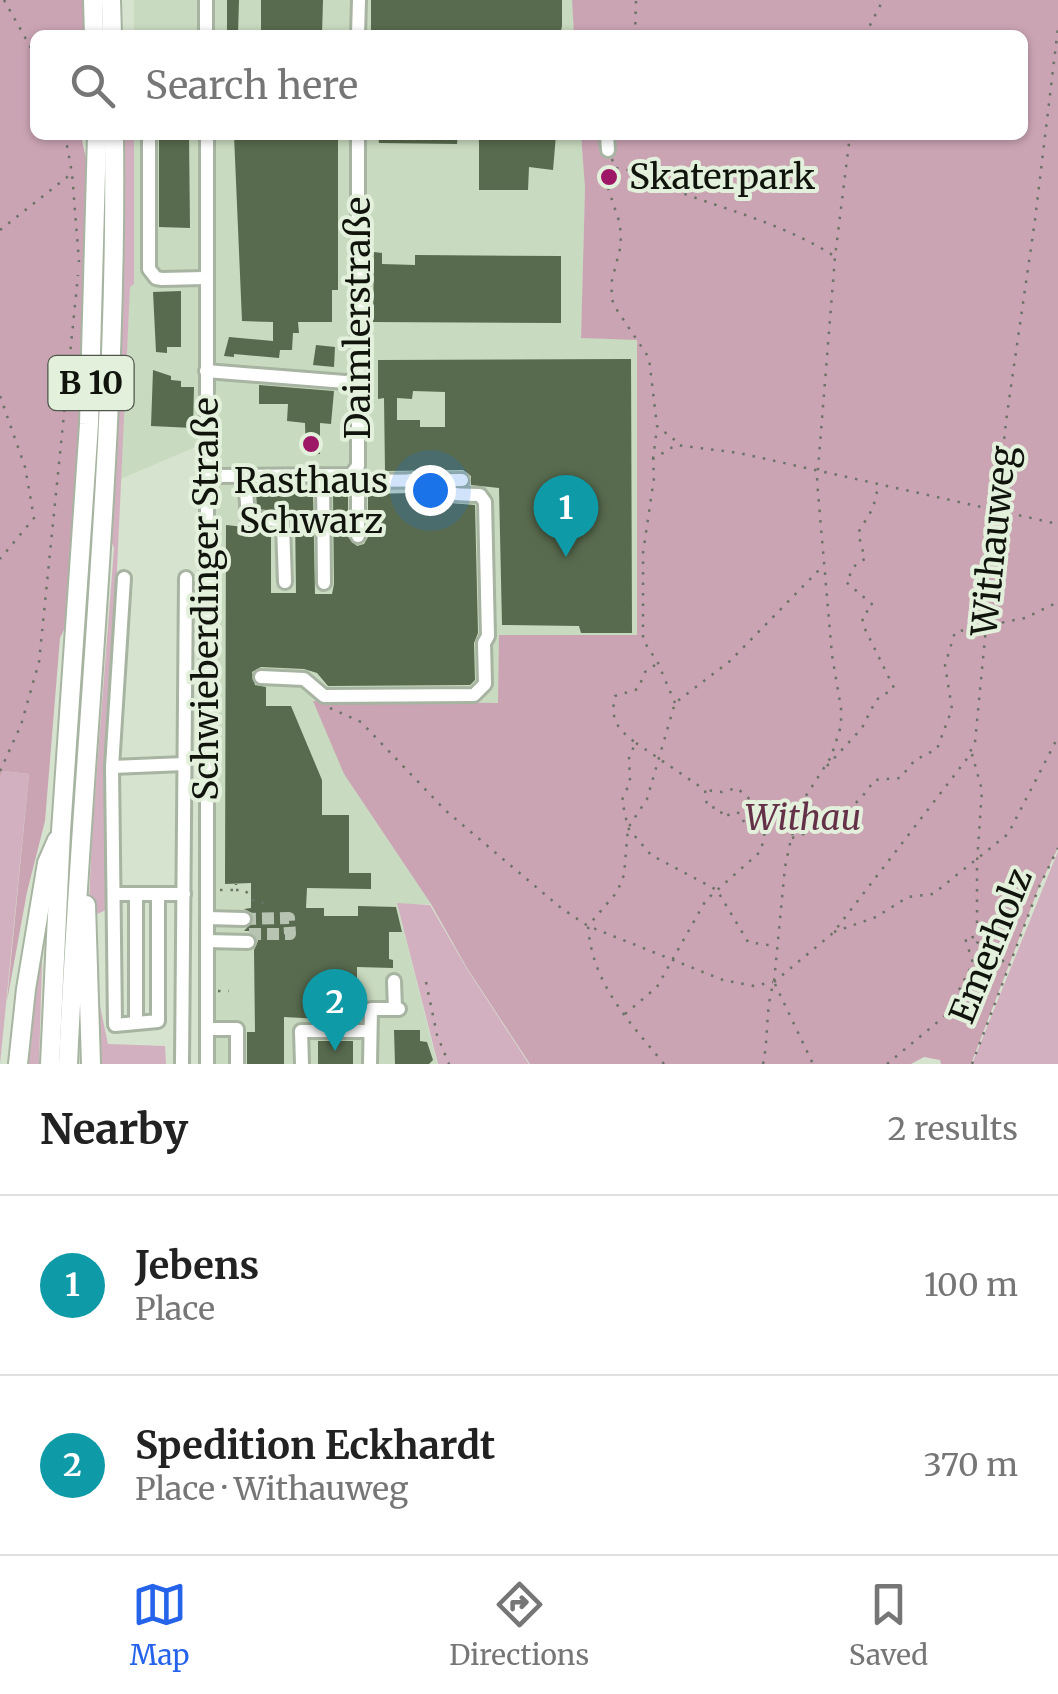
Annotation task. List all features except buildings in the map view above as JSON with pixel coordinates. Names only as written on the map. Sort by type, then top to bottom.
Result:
[{"type":"highway","points":[[93,0],[94,30]]},
{"type":"highway","points":[[111,0],[112,30]]},
{"type":"highway","name":"B 10","points":[[50,1064],[90,406],[97,140]]},
{"type":"highway","name":"B 10","points":[[68,1064],[113,317],[114,140]]},
{"type":"highway","name":"B 10","points":[[82,800],[88,832],[90,1064]]},
{"type":"highway","name":"B 10","points":[[18,1064],[47,863],[62,831]]},
{"type":"street","points":[[206,0],[206,30]]},
{"type":"street","points":[[358,30],[359,0]]},
{"type":"street","points":[[149,140],[152,274],[162,279],[205,278]]},
{"type":"street","name":"Schwieberdinger Straße","points":[[207,140],[208,1064]]},
{"type":"street","name":"Daimlerstraße","points":[[207,476],[354,478],[358,466],[358,140]]},
{"type":"street","points":[[206,371],[358,383]]},
{"type":"street","points":[[245,476],[248,518],[278,520],[283,524],[285,582]]},
{"type":"street","points":[[323,476],[324,583]]},
{"type":"street","points":[[358,536],[354,478],[462,480]]},
{"type":"street","points":[[261,677],[304,679],[324,696],[474,695],[484,684],[484,643],[488,636],[486,502],[480,495],[451,496],[444,490],[426,490],[410,480]]},
{"type":"street","points":[[124,578],[112,767],[115,1025],[136,1024],[136,894]]},
{"type":"street","points":[[182,1064],[186,578]]},
{"type":"street","points":[[185,646],[206,646]]},
{"type":"street","points":[[112,767],[206,762]]},
{"type":"street","points":[[114,894],[184,894]]},
{"type":"street","points":[[136,1021],[158,1021],[158,894]]},
{"type":"street","points":[[206,918],[244,919]]},
{"type":"street","points":[[207,938],[248,938]]},
{"type":"street","points":[[370,1064],[371,1009],[397,1009],[394,982]]},
{"type":"street","points":[[184,984],[207,984]]},
{"type":"street","points":[[207,1029],[237,1029],[237,1064]]},
{"type":"street","points":[[302,1064],[301,1031],[370,1031]]},
{"type":"path","points":[[4,0],[30,47]]},
{"type":"path","points":[[635,30],[636,0]]},
{"type":"path","points":[[868,30],[883,0]]},
{"type":"path","name":"Withauweg","points":[[774,982],[833,933],[972,752],[978,732],[997,510],[1058,28]]},
{"type":"path","points":[[0,771],[21,725],[39,662],[79,266],[66,140]]},
{"type":"path","points":[[826,767],[837,741],[842,708],[832,655],[819,473],[835,257],[849,140]]},
{"type":"path","points":[[675,703],[643,640],[643,553],[657,426],[648,358],[613,304],[611,284],[622,244],[608,188],[617,168],[760,220],[835,257]]},
{"type":"path","points":[[0,230],[72,173]]},
{"type":"path","points":[[0,396],[24,466],[34,518],[0,559]]},
{"type":"path","points":[[657,426],[682,446]]},
{"type":"path","points":[[652,458],[676,445],[740,453],[1058,524]]},
{"type":"path","points":[[763,1064],[768,1040],[768,999],[774,982],[791,838],[802,802],[826,767],[862,728],[876,700],[894,688],[864,626],[862,617],[872,605],[846,582],[856,564],[864,559],[858,533],[873,508],[879,486]]},
{"type":"path","points":[[628,828],[647,800],[675,703],[730,661],[824,565]]},
{"type":"path","points":[[791,838],[820,830],[865,796],[874,780],[900,778],[915,760],[937,750],[952,709],[946,665],[956,632],[1024,618],[1058,602]]},
{"type":"path","points":[[624,1014],[657,987],[706,900],[761,851],[766,826],[754,802],[736,788],[722,792],[705,790],[620,731],[611,714],[615,696],[638,689],[645,672],[658,663]]},
{"type":"path","points":[[316,702],[362,722],[446,810],[588,926],[670,961],[738,984],[774,982]]},
{"type":"path","points":[[833,933],[876,917],[908,897],[933,894],[976,862],[1008,834],[1058,737]]},
{"type":"path","points":[[636,742],[629,756],[630,782],[622,800],[628,828],[624,875],[617,892],[588,926],[590,955],[608,992],[664,1064]]},
{"type":"path","points":[[972,752],[982,790],[976,862],[977,942],[1008,965]]},
{"type":"path","points":[[705,790],[707,806],[720,809],[723,817],[741,814],[745,825],[752,820],[766,826],[797,817]]},
{"type":"path","points":[[628,828],[651,855],[717,890],[748,942],[777,946]]},
{"type":"path","name":"Emerholz","points":[[972,1064],[1039,887],[1058,848]]},
{"type":"path","points":[[236,890],[245,890],[255,903],[264,903],[264,908]]},
{"type":"path","points":[[973,964],[966,938],[977,936]]},
{"type":"path","points":[[886,1064],[946,1015],[973,964],[986,959],[990,952]]},
{"type":"path","points":[[426,982],[437,1035],[449,1064]]},
{"type":"path","points":[[774,982],[813,1064]]},
{"type":"shaded area","points":[[134,0],[572,0],[574,30],[134,30]]},
{"type":"shaded area","points":[[121,140],[134,140],[134,284],[130,287],[108,767],[108,909],[93,916],[89,905],[92,834],[114,548],[111,541]]},
{"type":"shaded area","points":[[134,140],[581,140],[585,188],[581,338],[637,339],[637,636],[500,635],[499,703],[315,701],[344,774],[431,904],[397,904],[437,1064],[200,1064],[198,446],[120,479],[130,287],[134,283]]},
{"type":"shaded area","points":[[3,771],[29,774],[0,1064],[0,777]]},
{"type":"shaded area","points":[[1058,851],[1058,1064],[972,1064]]},
{"type":"shaded area","points":[[397,903],[430,905],[529,1064],[438,1064]]},
{"type":"shaded area","points":[[43,928],[39,1064],[27,1064],[27,1043]]},
{"type":"shaded area","points":[[100,1006],[108,1044],[165,1046],[166,1064],[97,1064],[94,1042]]},
{"type":"green space","points":[[0,0],[85,0],[87,30],[30,30],[30,140],[82,140],[88,168],[86,319],[68,621],[60,638],[45,821],[7,1001],[29,774],[3,771],[0,777]]},
{"type":"green space","name":"Withau","points":[[572,0],[1058,0],[1058,848],[1039,887],[971,1064],[941,1064],[940,1060],[924,1057],[911,1064],[530,1064],[467,968],[431,904],[344,774],[313,701],[498,703],[499,635],[637,635],[637,340],[581,338],[585,188],[581,140],[1028,140],[1028,30],[574,30]]},
{"type":"tunnel","points":[[244,919],[289,918],[290,934],[248,934]]},
{"type":"place","name":"Skaterpark","points":[[609,177]]},
{"type":"place","name":"Rasthaus Schwarz","points":[[311,444]]},
{"type":"place","name":"Jebens","points":[[566,557]]},
{"type":"place","name":"Spedition Eckhardt","points":[[335,1051]]}]
